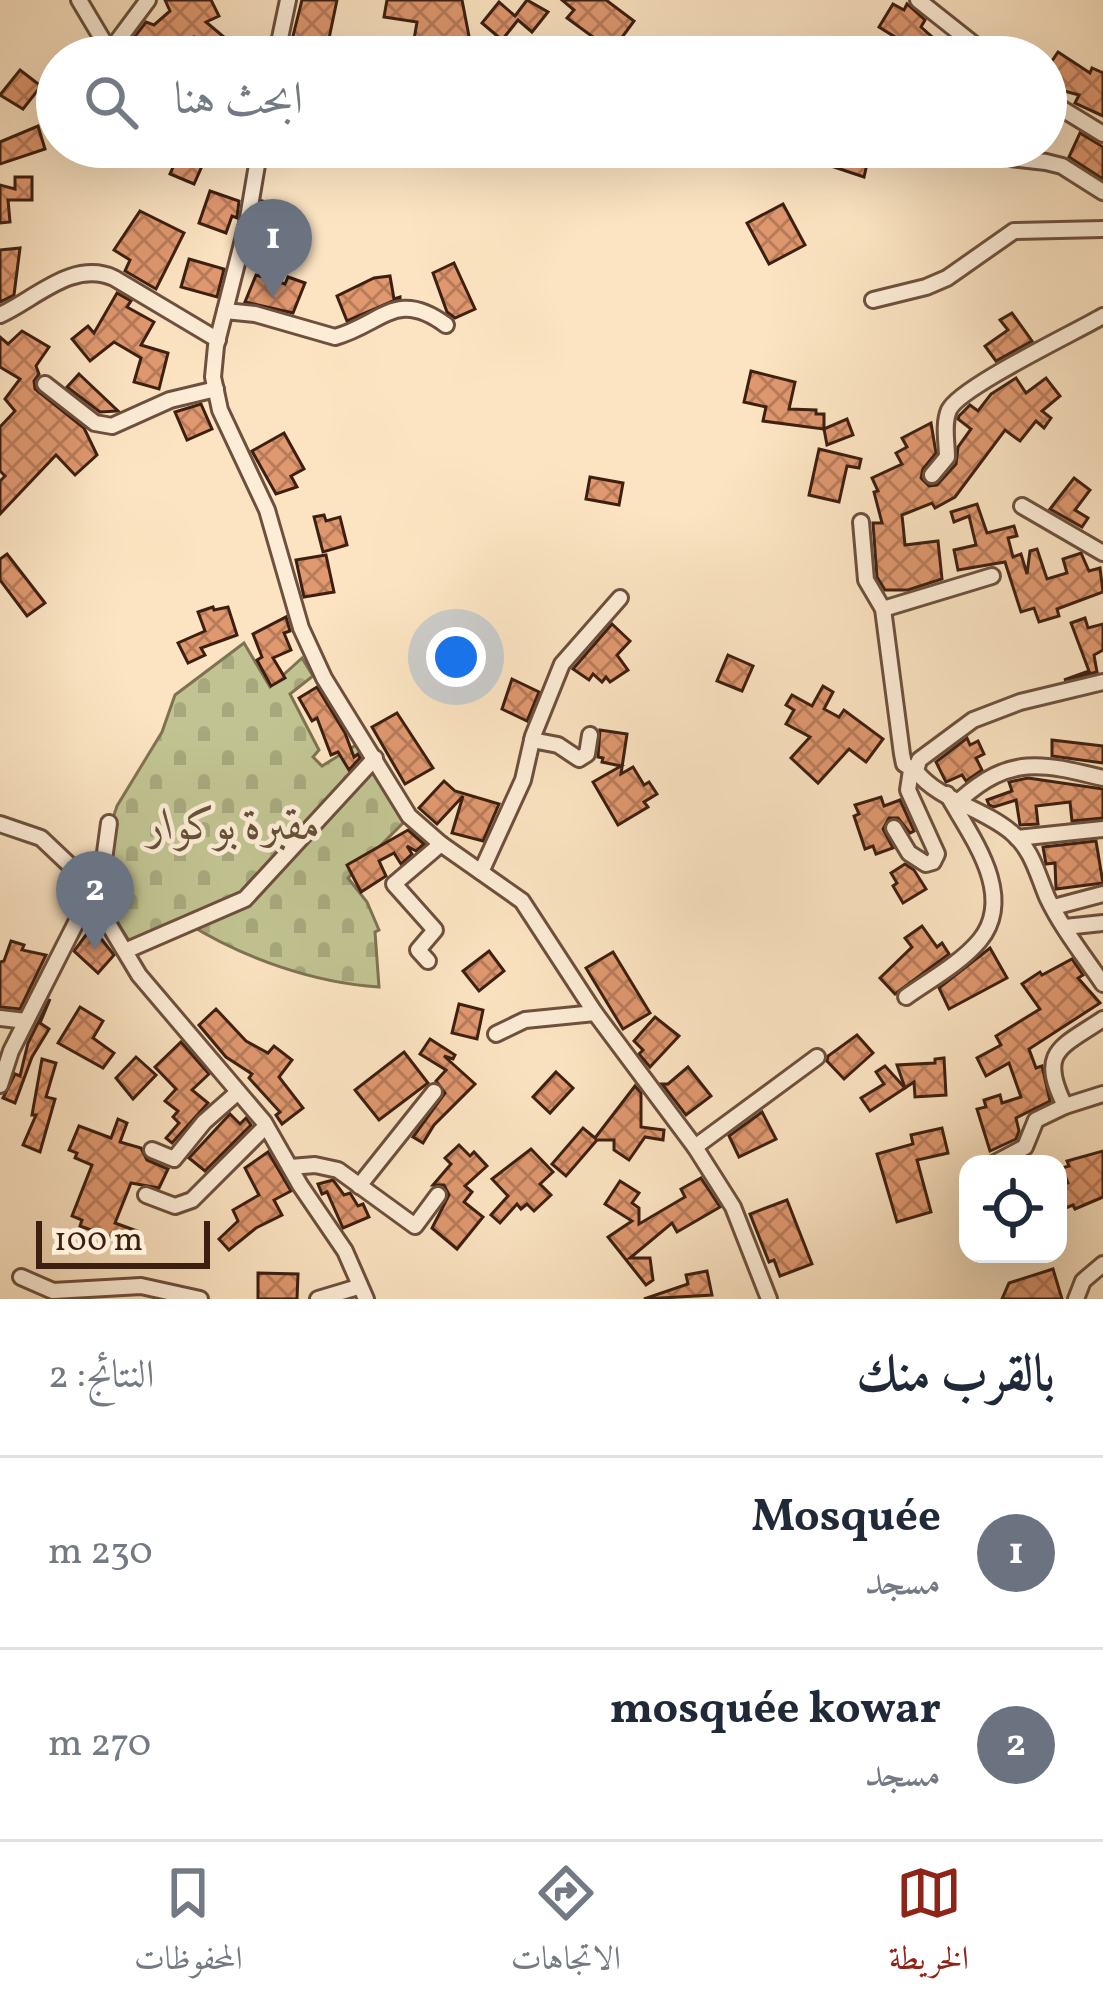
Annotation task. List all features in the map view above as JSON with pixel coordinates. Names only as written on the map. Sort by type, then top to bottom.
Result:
[{"type":"street","points":[[79,0],[100,36]]},
{"type":"street","points":[[123,36],[148,0]]},
{"type":"street","points":[[280,36],[288,0]]},
{"type":"street","points":[[918,0],[963,36]]},
{"type":"street","points":[[1067,112],[1103,134]]},
{"type":"street","points":[[256,168],[213,377],[220,410],[267,510],[302,628],[324,678],[409,816],[522,901],[733,1207],[770,1299]]},
{"type":"street","points":[[1065,168],[1103,192]]},
{"type":"street","points":[[873,300],[946,278],[1014,231],[1103,229]]},
{"type":"street","points":[[0,315],[41,290],[84,273],[101,272],[218,340]]},
{"type":"street","points":[[225,311],[255,314],[335,337],[398,308],[427,311],[446,325]]},
{"type":"street","points":[[932,475],[947,458],[946,419],[953,403],[1028,354],[1103,316]]},
{"type":"street","points":[[45,384],[95,423],[112,426],[170,400],[216,389]]},
{"type":"street","points":[[1022,506],[1103,553]]},
{"type":"street","points":[[861,522],[866,580],[884,609],[902,754],[924,781],[1017,838],[1034,860],[1065,927],[1103,984]]},
{"type":"street","points":[[884,609],[992,576]]},
{"type":"street","points":[[481,872],[523,779],[532,740],[562,664],[620,598]]},
{"type":"street","points":[[894,828],[909,853],[926,864],[934,862],[937,854],[908,790],[919,760],[973,719],[1103,682]]},
{"type":"street","points":[[532,740],[558,745],[579,759],[587,754],[590,735]]},
{"type":"street","points":[[125,951],[244,899],[375,758]]},
{"type":"street","points":[[953,797],[1016,766],[1035,764],[1103,778]]},
{"type":"street","points":[[906,998],[984,936],[991,910],[993,885],[953,797]]},
{"type":"street","points":[[0,1084],[10,1051],[94,898],[109,823]]},
{"type":"street","points":[[0,824],[41,838],[78,873],[151,990],[266,1126],[345,1251],[362,1293],[318,1299]]},
{"type":"street","points":[[1017,838],[1103,829]]},
{"type":"street","points":[[428,961],[418,950],[435,930],[394,884],[441,844]]},
{"type":"street","points":[[1054,908],[1103,894]]},
{"type":"street","points":[[1065,927],[1103,923]]},
{"type":"street","points":[[1085,957],[1103,956]]},
{"type":"street","points":[[496,1034],[525,1020],[596,1012]]},
{"type":"street","points":[[0,1018],[26,1022]]},
{"type":"street","points":[[1065,1106],[1055,1086],[1051,1062],[1055,1052],[1103,1019]]},
{"type":"street","points":[[695,1147],[818,1057]]},
{"type":"street","points":[[152,1150],[174,1159],[204,1122],[238,1092]]},
{"type":"street","points":[[359,1186],[434,1093]]},
{"type":"street","points":[[1010,1155],[1025,1147],[1036,1120],[1103,1094]]},
{"type":"street","points":[[146,1195],[175,1206],[193,1200],[266,1126]]},
{"type":"street","points":[[290,1167],[326,1166],[415,1226],[438,1195]]},
{"type":"street","points":[[1076,1299],[1084,1281],[1103,1264]]},
{"type":"street","points":[[21,1277],[35,1293],[160,1287],[200,1299]]},
{"type":"green space","name":"مقبرة بوكوار","points":[[244,643],[270,687],[302,658],[313,676],[290,694],[319,750],[313,757],[322,766],[356,745],[406,820],[348,878],[367,902],[379,930],[375,932],[379,987],[280,967],[187,923],[132,946],[102,896],[109,830],[117,806],[162,732],[175,695]]},
{"type":"building","points":[[165,0],[211,0],[219,16],[206,22],[223,36],[135,36],[146,22],[154,25],[170,11]]},
{"type":"building","points":[[302,0],[337,0],[330,36],[293,36]]},
{"type":"building","points":[[387,0],[462,0],[469,36],[415,36],[417,22],[384,17]]},
{"type":"building","points":[[527,0],[548,12],[532,32],[518,20],[505,36],[497,36],[482,23],[499,2],[515,16]]},
{"type":"building","points":[[562,0],[606,0],[634,21],[623,36],[592,36],[567,18],[574,10]]},
{"type":"building","points":[[893,4],[904,10],[907,4],[925,20],[921,27],[931,36],[893,36],[879,27]]},
{"type":"building","points":[[1067,58],[1090,73],[1092,68],[1103,73],[1103,116],[1075,103],[1079,95],[1067,92]]},
{"type":"building","points":[[20,70],[36,82],[36,92],[23,109],[0,95]]},
{"type":"building","points":[[36,127],[36,152],[0,164],[0,142]]},
{"type":"building","points":[[1080,133],[1103,147],[1103,179],[1069,157]]},
{"type":"building","points":[[173,168],[201,168],[194,184],[170,174]]},
{"type":"building","points":[[837,168],[866,168],[864,177]]},
{"type":"building","points":[[15,177],[32,177],[32,200],[8,200],[10,222],[0,223],[0,185],[15,189]]},
{"type":"building","points":[[210,191],[239,201],[237,218],[232,216],[226,233],[199,223]]},
{"type":"building","points":[[262,201],[290,208],[286,242],[256,235]]},
{"type":"building","points":[[783,204],[805,245],[769,264],[747,223]]},
{"type":"building","points":[[140,211],[184,233],[156,289],[125,271],[130,260],[114,250]]},
{"type":"building","points":[[20,248],[14,295],[0,302],[0,250]]},
{"type":"building","points":[[189,259],[224,269],[217,297],[181,287]]},
{"type":"building","points":[[454,263],[475,309],[455,318],[447,312],[433,273]]},
{"type":"building","points":[[256,275],[285,284],[288,277],[305,283],[293,313],[245,302]]},
{"type":"building","points":[[390,276],[394,299],[400,298],[347,321],[337,296],[374,278]]},
{"type":"building","points":[[117,293],[131,301],[127,307],[154,322],[141,345],[168,353],[159,389],[134,382],[141,358],[114,342],[90,361],[72,339],[88,326],[94,333]]},
{"type":"building","points":[[1012,313],[1032,341],[996,361],[985,346],[1008,330],[1000,320]]},
{"type":"building","points":[[22,331],[49,347],[36,366],[35,389],[84,428],[97,455],[75,475],[56,455],[0,514],[0,481],[5,476],[0,471],[0,427],[15,411],[5,399],[20,379],[0,367],[0,337],[8,344]]},
{"type":"building","points":[[751,371],[795,382],[789,409],[824,414],[824,429],[763,421],[766,407],[744,402]]},
{"type":"building","points":[[79,374],[118,411],[100,412],[67,387]]},
{"type":"building","points":[[1016,378],[1026,393],[1046,378],[1060,396],[1042,411],[1051,418],[1044,428],[1036,421],[1020,441],[1005,430],[955,497],[935,508],[932,503],[902,515],[905,545],[938,541],[942,579],[908,590],[885,590],[877,577],[873,523],[882,523],[872,478],[902,464],[896,453],[907,447],[902,438],[931,423],[936,453],[921,478],[929,486],[937,485],[956,464],[958,447],[971,429],[959,416],[970,405],[978,411],[991,394]]},
{"type":"building","points":[[201,404],[212,429],[187,440],[175,412]]},
{"type":"building","points":[[847,419],[853,435],[827,445],[824,429]]},
{"type":"building","points":[[284,433],[304,469],[291,476],[297,487],[276,494],[252,451]]},
{"type":"building","points":[[819,449],[861,459],[859,468],[847,466],[839,502],[809,495]]},
{"type":"building","points":[[590,477],[623,483],[619,505],[586,499]]},
{"type":"building","points":[[1074,478],[1090,490],[1075,510],[1088,518],[1082,527],[1050,509]]},
{"type":"building","points":[[977,504],[987,533],[1014,526],[1017,536],[1008,538],[1013,557],[1021,554],[1027,574],[1030,551],[1037,549],[1047,579],[1067,573],[1063,559],[1081,553],[1089,571],[1100,568],[1103,592],[1057,609],[1059,616],[1039,622],[1034,608],[1021,612],[1005,562],[958,570],[954,550],[976,545],[969,516],[954,522],[951,512]]},
{"type":"building","points":[[324,515],[326,521],[340,517],[347,545],[323,552],[314,517]]},
{"type":"building","points":[[7,554],[45,603],[27,616],[0,580],[0,559]]},
{"type":"building","points":[[326,555],[334,592],[304,597],[296,560]]},
{"type":"building","points":[[228,607],[237,635],[201,648],[205,655],[188,663],[178,643],[205,631],[198,612]]},
{"type":"building","points":[[286,617],[290,631],[284,633],[291,650],[273,658],[285,678],[271,686],[257,660],[262,657],[253,634]]},
{"type":"building","points":[[1085,618],[1088,628],[1103,624],[1103,650],[1094,655],[1097,672],[1064,680],[1089,671],[1071,623]]},
{"type":"building","points":[[612,624],[630,641],[617,655],[628,670],[610,682],[593,674],[589,680],[573,669]]},
{"type":"building","points":[[728,655],[753,666],[742,691],[717,681]]},
{"type":"building","points":[[512,679],[539,692],[527,721],[502,709]]},
{"type":"building","points":[[823,686],[833,692],[824,709],[839,717],[844,710],[883,739],[866,762],[849,749],[818,783],[791,758],[810,737],[786,724],[794,710],[786,705],[792,695],[812,706]]},
{"type":"building","points":[[317,687],[354,757],[358,754],[360,758],[349,770],[338,752],[331,755],[317,718],[312,721],[299,698]]},
{"type":"building","points":[[397,713],[433,768],[405,784],[372,727]]},
{"type":"building","points":[[600,730],[627,734],[621,774],[633,767],[644,785],[649,782],[657,794],[644,802],[648,807],[618,825],[593,782],[621,766],[598,757]]},
{"type":"building","points":[[967,738],[970,745],[978,741],[984,754],[976,758],[982,770],[966,781],[962,775],[946,782],[936,762]]},
{"type":"building","points":[[1052,740],[1103,746],[1103,763],[1052,756]]},
{"type":"building","points":[[1028,778],[1103,789],[1103,818],[1072,821],[1070,802],[1036,806],[1038,824],[1020,825],[1016,800],[989,805],[987,800],[1012,791],[1009,782]]},
{"type":"building","points":[[444,781],[455,791],[499,804],[483,841],[452,833],[463,796],[437,824],[419,808]]},
{"type":"building","points":[[881,797],[884,806],[900,800],[914,831],[910,833],[898,818],[889,818],[883,829],[893,848],[876,854],[873,846],[865,849],[854,816],[859,814],[855,805]]},
{"type":"building","points":[[408,830],[424,844],[416,851],[407,846],[412,854],[401,864],[394,853],[379,861],[386,876],[361,892],[347,865]]},
{"type":"building","points":[[1096,841],[1103,883],[1056,889],[1055,863],[1046,864],[1043,847]]},
{"type":"building","points":[[905,864],[926,889],[903,903],[891,873]]},
{"type":"building","points":[[922,926],[937,947],[942,943],[949,954],[895,994],[880,978],[912,947],[905,938]]},
{"type":"building","points":[[92,927],[114,955],[98,973],[74,951]]},
{"type":"building","points":[[11,941],[24,945],[22,950],[46,955],[20,1009],[0,1007],[0,962]]},
{"type":"building","points":[[990,948],[1007,978],[949,1009],[939,988]]},
{"type":"building","points":[[489,951],[504,971],[479,991],[463,971]]},
{"type":"building","points":[[613,952],[650,1013],[623,1029],[586,968]]},
{"type":"building","points":[[1072,959],[1083,975],[1078,978],[1100,1003],[1029,1049],[1036,1068],[1042,1066],[1050,1101],[1016,1118],[1016,1139],[990,1151],[977,1109],[986,1107],[984,1100],[1000,1095],[1002,1103],[1021,1097],[1009,1063],[986,1076],[977,1058],[1001,1045],[996,1036],[1040,1009],[1022,984]]},
{"type":"building","points":[[50,999],[40,1023],[49,1029],[32,1057],[15,1103],[3,1098],[15,1074],[20,1076],[28,1043]]},
{"type":"building","points":[[459,1004],[483,1010],[477,1039],[452,1033]]},
{"type":"building","points":[[80,1007],[103,1021],[93,1038],[114,1053],[103,1068],[58,1043]]},
{"type":"building","points":[[216,1009],[246,1041],[268,1053],[274,1046],[292,1060],[279,1077],[303,1108],[282,1124],[276,1115],[280,1112],[249,1078],[252,1074],[226,1057],[199,1025]]},
{"type":"building","points":[[655,1017],[679,1036],[650,1067],[634,1041]]},
{"type":"building","points":[[857,1035],[873,1053],[844,1079],[827,1061],[828,1056]]},
{"type":"building","points":[[430,1039],[455,1055],[453,1059],[444,1056],[475,1084],[434,1125],[423,1143],[413,1137],[445,1093],[436,1081],[446,1070],[420,1054]]},
{"type":"building","points":[[181,1042],[209,1074],[192,1090],[208,1103],[172,1143],[166,1138],[179,1123],[173,1117],[178,1111],[165,1101],[176,1089],[155,1067]]},
{"type":"building","points":[[404,1052],[428,1083],[379,1120],[355,1090]]},
{"type":"building","points":[[136,1057],[156,1075],[133,1099],[116,1078]]},
{"type":"building","points":[[944,1058],[946,1095],[915,1097],[914,1082],[905,1088],[897,1065],[935,1063]]},
{"type":"building","points":[[42,1059],[56,1063],[46,1097],[55,1099],[40,1152],[23,1145],[36,1115],[32,1115]]},
{"type":"building","points":[[885,1066],[905,1088],[870,1111],[861,1098],[884,1084],[876,1072]]},
{"type":"building","points":[[688,1067],[711,1096],[686,1115],[662,1084]]},
{"type":"building","points":[[556,1072],[573,1088],[550,1113],[533,1097]]},
{"type":"building","points":[[635,1086],[641,1093],[641,1127],[664,1130],[663,1140],[645,1137],[629,1160],[614,1150],[614,1140],[597,1140],[566,1176],[552,1164],[583,1128],[595,1138]]},
{"type":"building","points":[[762,1112],[776,1139],[739,1157],[729,1136]]},
{"type":"building","points":[[230,1114],[240,1124],[246,1118],[251,1125],[205,1171],[189,1158]]},
{"type":"building","points":[[118,1119],[127,1123],[120,1142],[141,1148],[147,1160],[168,1169],[159,1188],[131,1183],[115,1223],[137,1231],[132,1245],[80,1226],[82,1220],[72,1216],[92,1165],[69,1150],[79,1126],[111,1138]]},
{"type":"building","points":[[942,1128],[948,1153],[917,1160],[931,1212],[897,1222],[877,1154],[913,1144],[911,1135]]},
{"type":"building","points":[[459,1145],[487,1166],[465,1186],[472,1192],[464,1202],[483,1217],[457,1249],[432,1228],[449,1195],[444,1185],[433,1185],[451,1164],[445,1158]]},
{"type":"building","points":[[531,1149],[553,1172],[540,1184],[551,1195],[534,1211],[527,1204],[521,1209],[517,1204],[500,1223],[491,1215],[508,1196],[492,1179]]},
{"type":"building","points":[[1103,1151],[1103,1197],[1075,1209],[1067,1207],[1067,1161]]},
{"type":"building","points":[[268,1152],[291,1191],[274,1200],[282,1215],[229,1250],[219,1239],[238,1221],[233,1210],[259,1195],[245,1168]]},
{"type":"building","points":[[701,1178],[720,1207],[677,1232],[672,1223],[630,1258],[650,1258],[653,1280],[646,1285],[608,1237],[632,1221],[605,1204],[620,1181],[639,1193],[632,1203],[639,1208],[639,1224],[685,1197],[681,1189]]},
{"type":"building","points":[[333,1180],[344,1195],[350,1193],[358,1206],[363,1204],[369,1217],[343,1228],[327,1192],[322,1194],[318,1184]]},
{"type":"building","points":[[787,1200],[812,1264],[780,1276],[774,1260],[769,1262],[750,1214]]},
{"type":"building","points":[[1053,1269],[1062,1299],[1002,1299],[1009,1283]]},
{"type":"building","points":[[707,1271],[712,1295],[644,1299],[688,1284],[686,1275]]},
{"type":"building","points":[[258,1273],[298,1274],[297,1299],[258,1299]]},
{"type":"place","name":"Mosquée","points":[[273,298]]},
{"type":"place","name":"mosquée kowar","points":[[95,950]]}]
